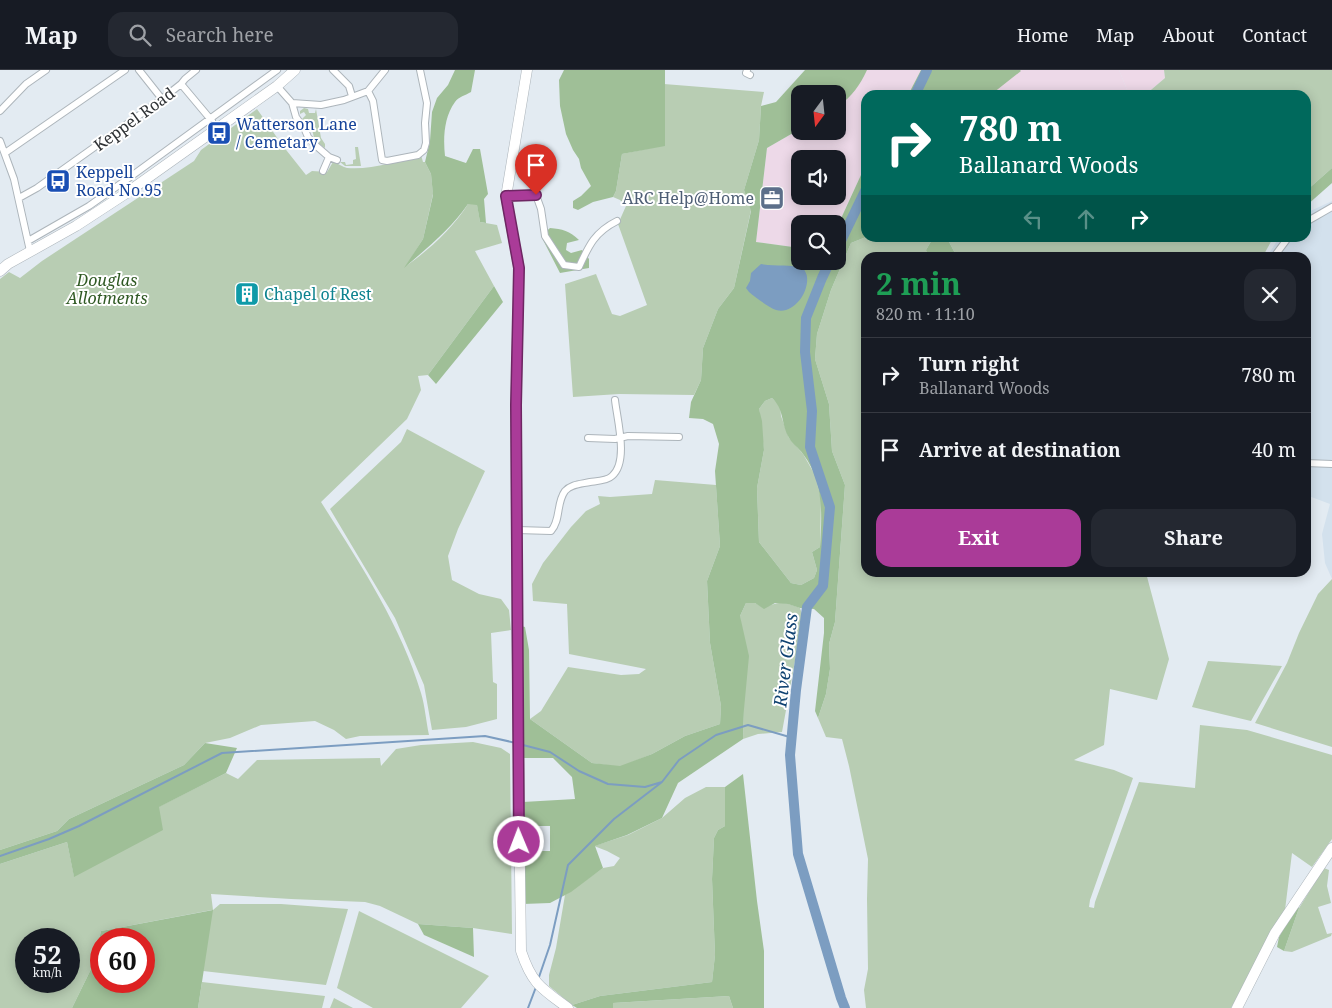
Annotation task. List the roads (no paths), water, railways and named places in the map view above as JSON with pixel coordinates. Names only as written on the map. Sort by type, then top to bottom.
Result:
[{"type":"main road","points":[[0,271],[30,251],[93,216],[277,86],[295,70]]},
{"type":"main road","points":[[527,70],[506,196],[519,268],[516,405],[521,951],[527,969],[539,987],[568,1008]]},
{"type":"main road","points":[[1237,1008],[1274,933],[1332,848]]},
{"type":"street","points":[[0,111],[26,84],[46,70]]},
{"type":"street","points":[[5,154],[125,70]]},
{"type":"street","points":[[139,70],[162,99]]},
{"type":"street","name":"Keppel Road","points":[[19,198],[38,188],[162,99],[196,70]]},
{"type":"street","points":[[28,241],[89,206],[277,70]]},
{"type":"street","points":[[334,70],[349,86],[352,96]]},
{"type":"street","points":[[292,103],[321,105],[333,103],[368,91],[384,70]]},
{"type":"street","points":[[368,91],[373,101],[382,160],[387,161],[418,155],[424,150],[426,144],[425,123],[427,103],[420,70]]},
{"type":"street","points":[[181,84],[218,128]]},
{"type":"street","points":[[277,86],[292,103],[296,117],[308,137],[328,157],[337,160]]},
{"type":"street","points":[[0,141],[19,198],[30,251]]},
{"type":"street","points":[[323,171],[328,157]]},
{"type":"street","points":[[506,196],[536,195],[541,209],[545,236],[564,265],[571,267],[579,267],[591,243],[606,227],[617,221]]},
{"type":"street","points":[[1311,219],[1332,207]]},
{"type":"street","points":[[517,530],[551,531],[556,525],[562,497],[566,490],[573,485],[607,479],[613,476],[619,462],[622,437],[615,400]]},
{"type":"street","points":[[588,438],[679,436]]},
{"type":"street","points":[[1311,463],[1332,464]]},
{"type":"water","points":[[761,264],[791,266],[791,270],[804,270],[807,283],[803,296],[794,306],[782,311],[776,310],[746,288],[750,281],[751,273]]},
{"type":"waterway","name":"River Glass","points":[[917,90],[927,70]]},
{"type":"waterway","name":"River Glass","points":[[846,230],[861,199]]},
{"type":"waterway","name":"River Glass","points":[[826,270],[806,318],[805,352],[812,411],[810,447],[830,507],[823,586],[807,607],[790,755],[798,854],[845,1008]]},
{"type":"waterway","points":[[539,977],[550,945],[568,865],[614,819],[662,782],[679,760],[716,735],[748,725],[793,738]]},
{"type":"waterway","points":[[0,856],[49,839],[79,826],[222,753],[485,736],[516,743]]},
{"type":"waterway","points":[[523,745],[550,752],[579,771],[608,784],[645,787],[662,782]]},
{"type":"waterway","points":[[528,1008],[536,987]]},
{"type":"place","name":"Watterson Lane / Cemetary","points":[[219,133]]},
{"type":"place","name":"Keppell Road No.95","points":[[58,181]]},
{"type":"place","name":"ARC Help@Home","points":[[772,198]]},
{"type":"place","name":"Chapel of Rest","points":[[247,294]]},
{"type":"park label","name":"Douglas Allotments","points":[[107,289]]}]
